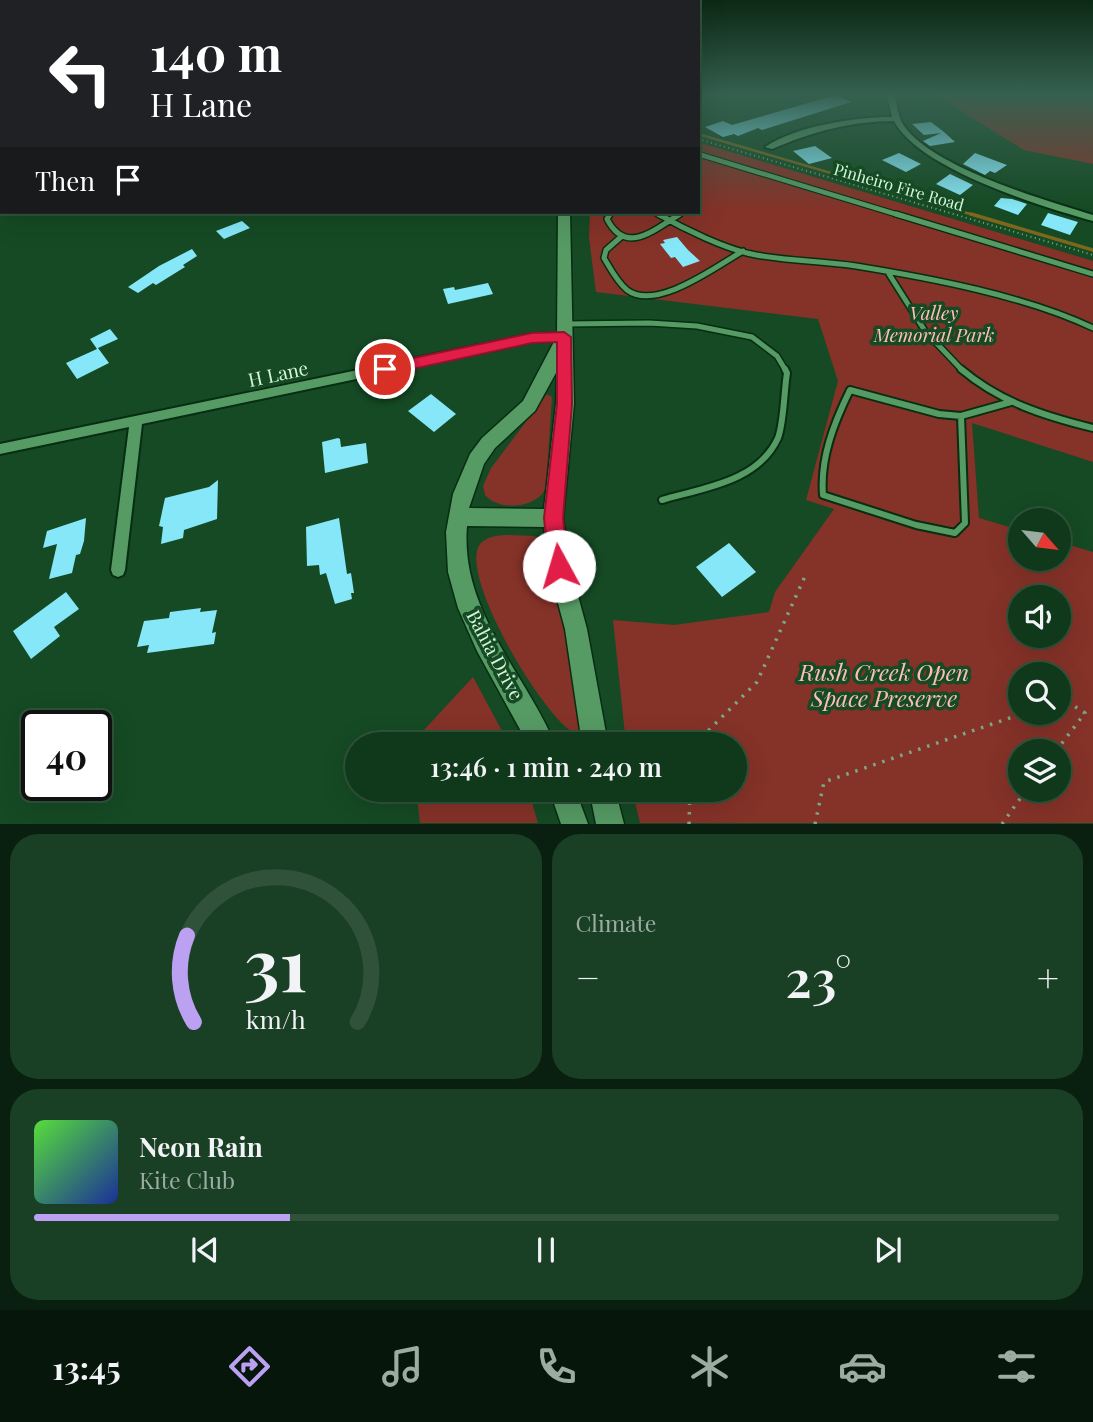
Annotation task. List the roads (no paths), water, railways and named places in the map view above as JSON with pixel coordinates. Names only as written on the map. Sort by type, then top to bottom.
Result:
[{"type":"street","points":[[769,147],[808,133]]},
{"type":"street","points":[[907,133],[921,147],[943,160],[998,184],[1093,218]]},
{"type":"street","points":[[564,214],[565,404],[554,518],[559,566],[576,629],[593,732]]},
{"type":"street","name":"H Lane","points":[[0,449],[564,330]]},
{"type":"street","name":"Bahia Drive","points":[[536,732],[468,607],[458,561],[458,517],[463,490],[477,458],[498,432],[528,407],[564,330]]},
{"type":"street","points":[[118,570],[136,422]]},
{"type":"street","points":[[458,517],[554,518]]},
{"type":"street","points":[[567,802],[575,824]]},
{"type":"street","points":[[606,802],[610,824]]},
{"type":"lane","points":[[700,155],[1093,274]]},
{"type":"lane","points":[[611,214],[607,219],[610,227],[622,236],[640,238],[653,233],[680,214]]},
{"type":"lane","points":[[658,214],[684,229],[753,255],[855,266],[971,288],[1070,317],[1093,328]]},
{"type":"lane","points":[[622,236],[607,250],[604,258],[627,289],[642,295],[690,284],[743,251]]},
{"type":"lane","points":[[889,274],[922,329],[951,361],[975,381],[1011,402],[1093,428]]},
{"type":"lane","points":[[564,330],[649,323],[697,326],[752,337],[778,356],[787,373],[778,437],[762,460],[738,478],[662,500]]},
{"type":"lane","points":[[961,416],[965,523],[955,533],[916,525],[822,495],[821,486],[836,416],[850,390],[939,414],[961,416],[1011,402]]},
{"type":"waterway","points":[[700,135],[977,216]]},
{"type":"waterway","points":[[971,214],[1093,250]]},
{"type":"park label","name":"Valley Memorial Park","points":[[934,324]]},
{"type":"park label","name":"Rush Creek Open Space Preserve","points":[[884,686]]}]
